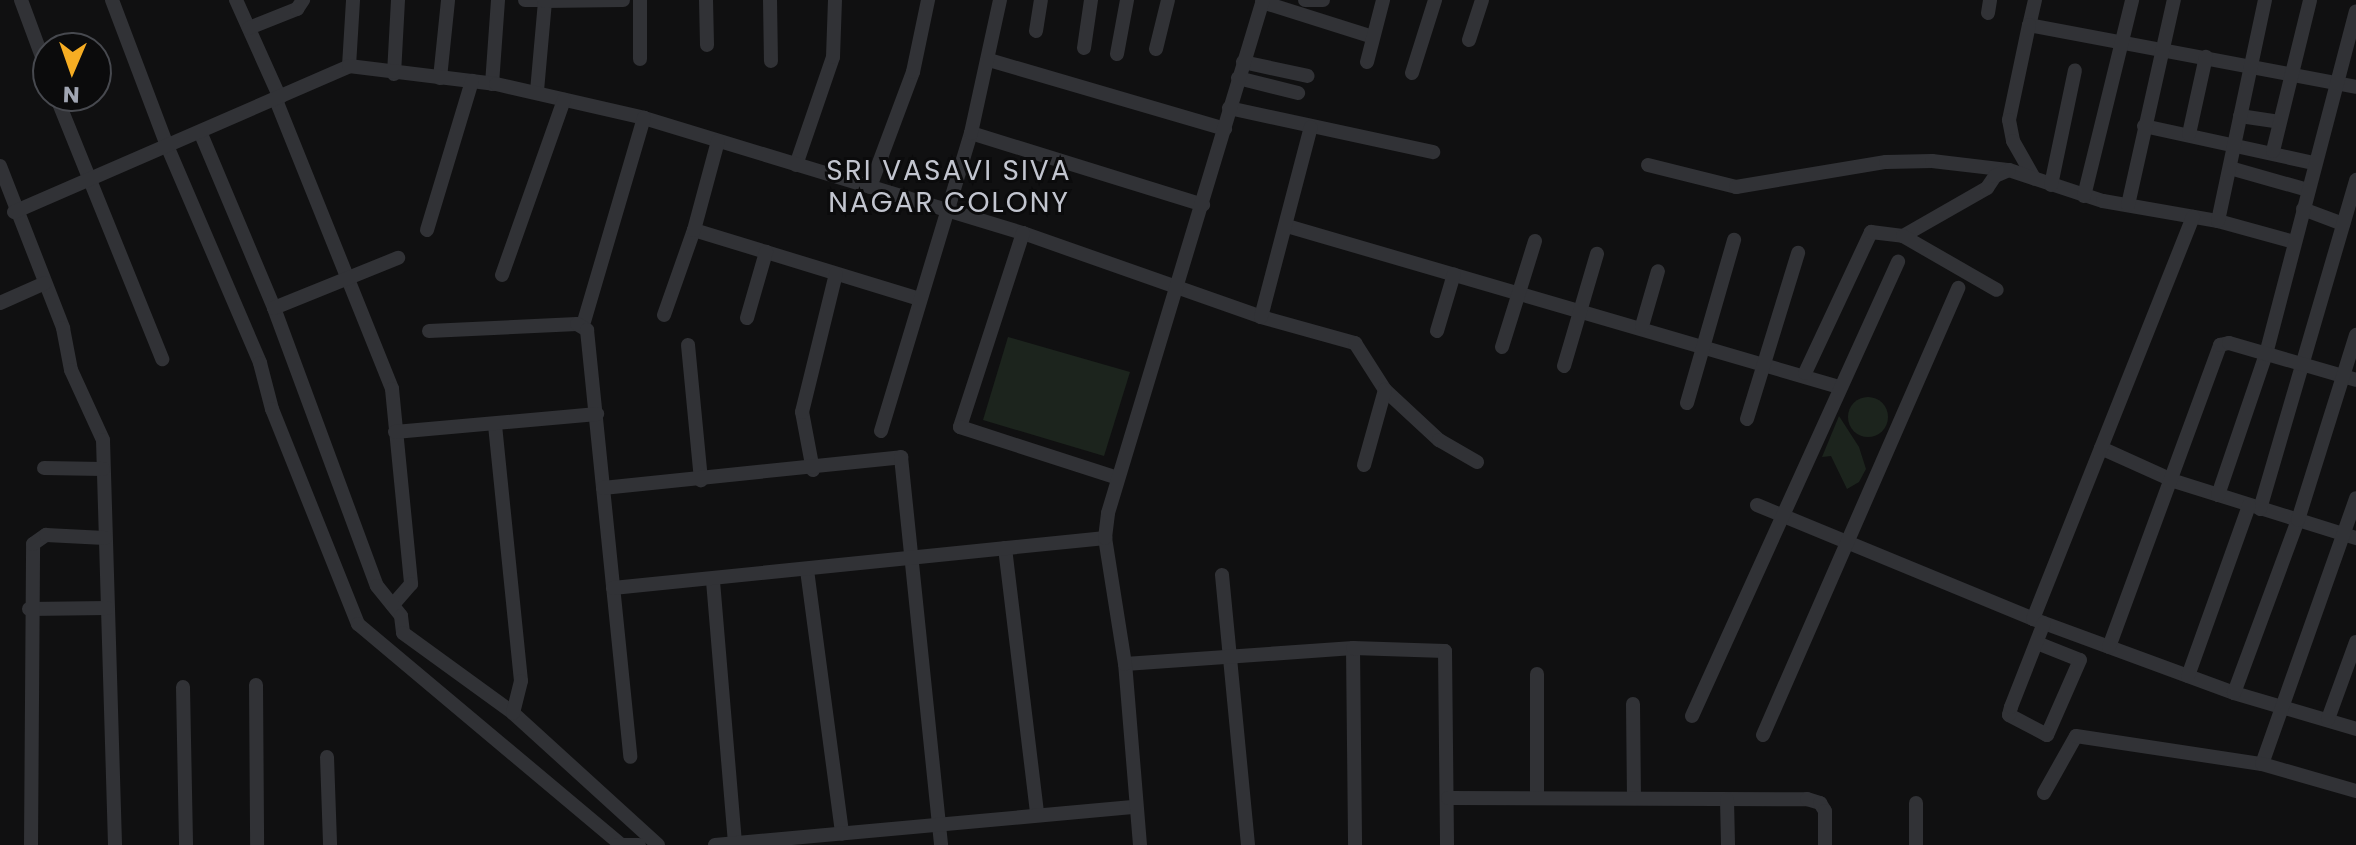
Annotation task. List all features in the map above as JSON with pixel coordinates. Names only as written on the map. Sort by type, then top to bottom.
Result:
[{"type":"street","points":[[21,0],[33,32]]},
{"type":"street","points":[[112,0],[168,148],[260,363],[272,409],[365,634],[399,655],[619,845],[639,845]]},
{"type":"street","points":[[236,0],[392,389],[411,584],[393,605]]},
{"type":"street","points":[[249,28],[297,9],[303,0]]},
{"type":"street","points":[[349,66],[353,0]]},
{"type":"street","points":[[394,74],[398,0]]},
{"type":"street","points":[[440,78],[448,0]]},
{"type":"street","points":[[492,84],[498,0]]},
{"type":"street","points":[[525,0],[621,0]]},
{"type":"street","points":[[640,0],[640,59]]},
{"type":"street","points":[[706,0],[707,45]]},
{"type":"street","points":[[770,0],[771,61]]},
{"type":"street","points":[[796,165],[833,57],[835,0]]},
{"type":"street","points":[[870,187],[913,72],[928,0]]},
{"type":"street","points":[[881,431],[971,133],[1000,0]]},
{"type":"street","points":[[1036,31],[1041,0]]},
{"type":"street","points":[[1084,48],[1091,0]]},
{"type":"street","points":[[1117,54],[1127,0]]},
{"type":"street","points":[[1156,49],[1168,0]]},
{"type":"street","points":[[1305,0],[1323,0]]},
{"type":"street","points":[[1367,62],[1383,0]]},
{"type":"street","points":[[1412,73],[1435,0]]},
{"type":"street","points":[[1469,40],[1482,0]]},
{"type":"street","points":[[2034,178],[2013,141],[2009,120],[2035,0]]},
{"type":"street","points":[[2084,196],[2132,0]]},
{"type":"street","points":[[2128,205],[2174,0]]},
{"type":"street","points":[[2218,221],[2265,0]]},
{"type":"street","points":[[2273,151],[2310,0]]},
{"type":"street","points":[[537,91],[545,1]]},
{"type":"street","points":[[1140,845],[1125,664],[1105,538],[1115,477],[1178,289],[1262,1],[1373,37]]},
{"type":"street","points":[[2218,495],[2266,354],[2356,12]]},
{"type":"street","points":[[2029,25],[2356,87]]},
{"type":"street","points":[[2189,134],[2206,57]]},
{"type":"street","points":[[989,60],[1225,129]]},
{"type":"street","points":[[1243,62],[1308,76]]},
{"type":"street","points":[[14,212],[201,134],[349,66],[537,91],[644,118],[1023,233],[1261,317],[1355,343],[1385,390],[1439,440],[1477,462]]},
{"type":"street","points":[[2051,185],[2075,70]]},
{"type":"street","points":[[1238,78],[1298,93]]},
{"type":"street","points":[[427,230],[472,81]]},
{"type":"street","points":[[502,275],[564,100]]},
{"type":"street","points":[[1229,108],[1433,152]]},
{"type":"street","points":[[62,112],[162,359]]},
{"type":"street","points":[[2240,116],[2280,122]]},
{"type":"street","points":[[630,757],[597,414],[583,325],[644,118]]},
{"type":"street","points":[[2144,126],[2273,151],[2314,163]]},
{"type":"street","points":[[1261,317],[1311,127]]},
{"type":"street","points":[[971,133],[1203,205]]},
{"type":"street","points":[[201,134],[274,308],[377,586],[393,605],[403,633],[516,706],[658,845]]},
{"type":"street","points":[[664,315],[694,230],[718,141]]},
{"type":"street","points":[[1648,165],[1736,187],[1886,162],[1932,161],[2009,170],[2084,196],[2218,221],[2294,242]]},
{"type":"street","points":[[0,166],[14,212],[63,328],[71,370],[99,424],[115,845]]},
{"type":"street","points":[[2230,168],[2308,190]]},
{"type":"street","points":[[1903,236],[1987,188],[1995,176],[2009,170]]},
{"type":"street","points":[[2188,676],[2254,507],[2302,363],[2356,180]]},
{"type":"street","points":[[2303,209],[2356,238]]},
{"type":"street","points":[[2037,643],[2080,660],[2052,734],[2017,724],[2009,715],[2037,643],[2038,621],[2101,448],[2193,217]]},
{"type":"street","points":[[1287,226],[1805,373],[1839,387]]},
{"type":"street","points":[[694,230],[919,299]]},
{"type":"street","points":[[1805,373],[1864,240],[1877,231],[1903,236],[1997,290]]},
{"type":"street","points":[[1023,233],[960,427],[1115,477]]},
{"type":"street","points":[[1687,403],[1734,240]]},
{"type":"street","points":[[1502,347],[1535,241]]},
{"type":"street","points":[[747,318],[766,252]]},
{"type":"street","points":[[1747,419],[1798,253]]},
{"type":"street","points":[[1564,366],[1597,254]]},
{"type":"street","points":[[274,308],[398,258]]},
{"type":"street","points":[[1692,716],[1781,514],[1898,262]]},
{"type":"street","points":[[1642,326],[1658,271]]},
{"type":"street","points":[[813,470],[802,412],[836,274]]},
{"type":"street","points":[[1437,331],[1454,274]]},
{"type":"street","points":[[0,303],[45,283]]},
{"type":"street","points":[[1763,735],[1849,544],[1958,288]]},
{"type":"street","points":[[429,331],[583,325]]},
{"type":"street","points":[[2234,693],[2350,378],[2356,335]]},
{"type":"street","points":[[2109,647],[2174,481],[2215,350],[2229,343],[2350,378]]},
{"type":"street","points":[[688,345],[701,480]]},
{"type":"street","points":[[1364,465],[1385,390]]},
{"type":"street","points":[[395,432],[597,414]]},
{"type":"street","points":[[495,425],[516,706]]},
{"type":"street","points":[[2101,448],[2174,481],[2350,536]]},
{"type":"street","points":[[603,488],[813,470],[901,457],[941,845]]},
{"type":"street","points":[[44,468],[103,469]]},
{"type":"street","points":[[2262,764],[2350,536],[2356,498]]},
{"type":"street","points":[[1757,505],[2038,621],[2234,693],[2356,729]]},
{"type":"street","points":[[31,845],[29,609],[37,538],[105,538]]},
{"type":"street","points":[[613,588],[911,561],[1105,538]]},
{"type":"street","points":[[1005,548],[1037,813]]},
{"type":"street","points":[[807,570],[842,834]]},
{"type":"street","points":[[1222,575],[1248,845]]},
{"type":"street","points":[[713,581],[735,842]]},
{"type":"street","points":[[352,600],[377,586]]},
{"type":"street","points":[[29,609],[107,608]]},
{"type":"street","points":[[399,655],[412,640]]},
{"type":"street","points":[[2328,719],[2356,642]]},
{"type":"street","points":[[1125,664],[1353,648],[1445,651],[1447,845]]},
{"type":"street","points":[[1353,648],[1355,845]]},
{"type":"street","points":[[1537,674],[1537,796]]},
{"type":"street","points":[[256,685],[257,845]]},
{"type":"street","points":[[183,687],[186,845]]},
{"type":"street","points":[[1633,704],[1634,798]]},
{"type":"street","points":[[2044,793],[2076,736],[2262,764],[2356,791]]},
{"type":"street","points":[[327,757],[330,845]]},
{"type":"street","points":[[1448,798],[1537,796],[1820,803],[1825,845]]},
{"type":"street","points":[[1727,800],[1728,845]]},
{"type":"street","points":[[1916,803],[1916,845]]},
{"type":"street","points":[[715,845],[1037,813],[1135,807]]},
{"type":"shaded area","points":[[1008,337],[1130,372],[1104,456],[983,420]]},
{"type":"shaded area","points":[[1868,397],[1882,403],[1888,417],[1882,431],[1868,437],[1854,431],[1848,417],[1854,403]]},
{"type":"shaded area","points":[[1839,416],[1859,447],[1866,469],[1859,482],[1847,489],[1831,456],[1822,457]]},
{"type":"district","name":"SRI VASAVI SIVA NAGAR COLONY","points":[[949,187]]}]
